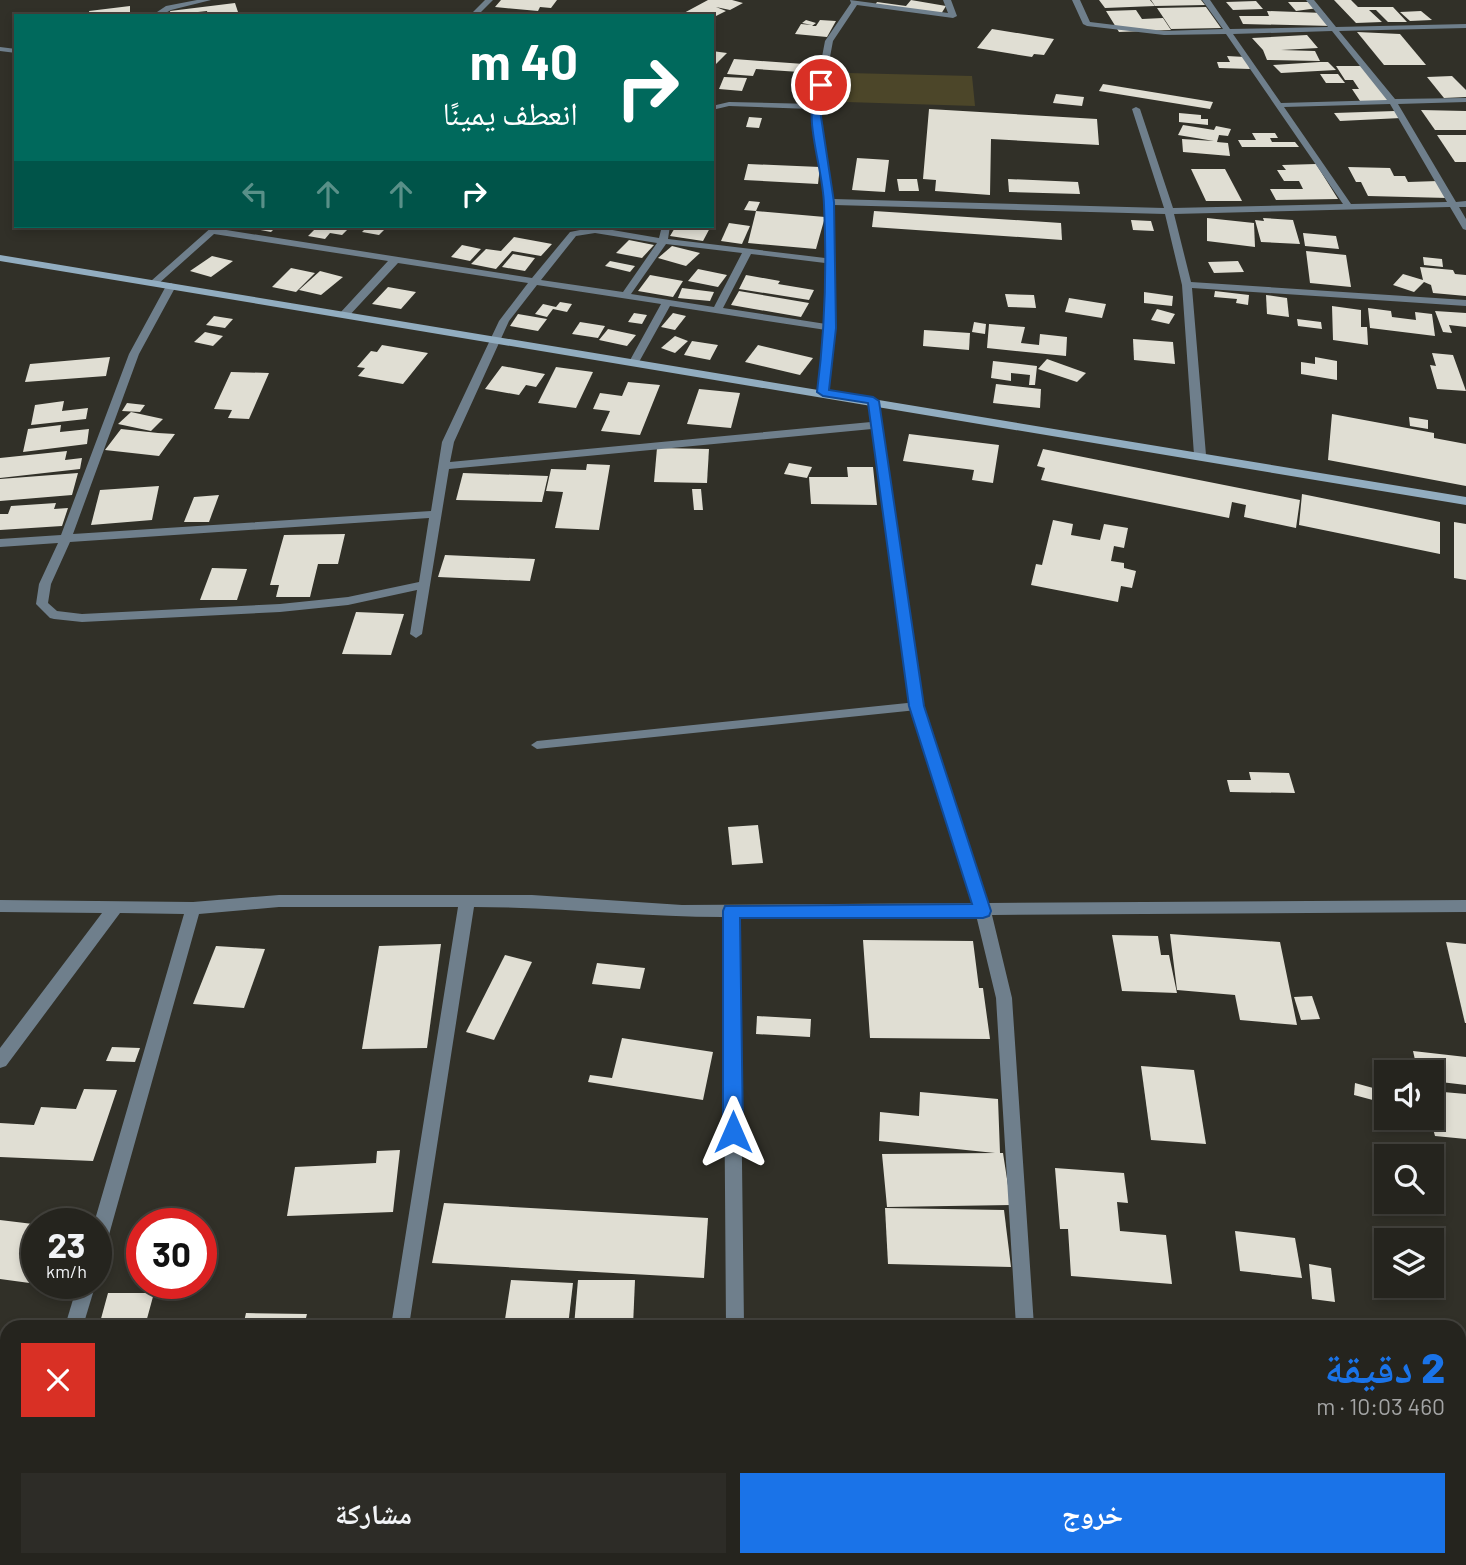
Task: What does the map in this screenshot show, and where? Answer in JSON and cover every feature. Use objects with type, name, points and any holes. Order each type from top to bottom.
[{"type":"street","points":[[158,14],[169,8],[207,0]]},
{"type":"street","points":[[474,14],[489,0]]},
{"type":"street","points":[[823,392],[831,328],[829,202],[816,107],[829,41],[855,1],[953,16],[947,0]]},
{"type":"street","points":[[1076,0],[1087,24],[1164,33],[1466,26]]},
{"type":"street","points":[[1206,0],[1349,206]]},
{"type":"street","points":[[1310,0],[1393,102],[1466,228]]},
{"type":"street","points":[[1279,105],[1466,100]]},
{"type":"street","points":[[714,108],[729,104],[816,107]]},
{"type":"street","points":[[1136,109],[1169,211],[1187,285],[1200,455]]},
{"type":"street","points":[[829,202],[1169,211],[1466,204]]},
{"type":"street","points":[[154,283],[215,228],[395,260],[831,328]]},
{"type":"street","points":[[625,296],[663,241],[666,228]]},
{"type":"street","points":[[416,634],[448,442],[504,321],[573,234],[596,230],[663,241],[830,261]]},
{"type":"street","points":[[717,311],[748,251]]},
{"type":"street","points":[[0,258],[823,392],[1466,501]]},
{"type":"street","points":[[344,315],[395,260]]},
{"type":"street","points":[[1187,285],[1466,303]]},
{"type":"street","points":[[171,286],[134,354],[46,584],[42,604],[54,615],[82,618],[280,608],[348,601],[423,585]]},
{"type":"street","points":[[634,362],[667,303]]},
{"type":"street","points":[[873,401],[916,706],[983,911],[1004,998],[1025,1320]]},
{"type":"street","points":[[443,466],[877,425]]},
{"type":"street","points":[[0,543],[435,514]]},
{"type":"street","points":[[0,906],[193,908],[279,901],[531,901],[682,911],[983,911],[1466,906]]},
{"type":"street","points":[[401,1320],[467,901]]},
{"type":"street","points":[[0,1061],[115,908]]},
{"type":"street","points":[[108,1208],[193,908]]},
{"type":"street","points":[[731,911],[735,1320]]},
{"type":"street","points":[[76,1320],[82,1299]]},
{"type":"lane","points":[[537,745],[916,706]]},
{"type":"shaded area","points":[[847,73],[972,76],[975,106],[846,102]]},
{"type":"building","points":[[501,0],[557,0],[551,8],[540,7],[538,11],[495,7]]},
{"type":"building","points":[[708,0],[743,3],[730,10],[716,7],[726,11],[714,17],[714,14],[682,14]]},
{"type":"building","points":[[911,0],[946,6],[941,14],[875,5],[877,2],[906,6]]},
{"type":"building","points":[[1099,0],[1150,0],[1155,6],[1105,8]]},
{"type":"building","points":[[1151,0],[1201,0],[1205,5],[1155,6]]},
{"type":"building","points":[[1334,0],[1351,0],[1358,7],[1393,7],[1407,22],[1388,22],[1376,10],[1369,10],[1382,22],[1356,23]]},
{"type":"building","points":[[1256,1],[1263,9],[1233,10],[1226,2]]},
{"type":"building","points":[[1288,2],[1313,2],[1318,8],[1296,11]]},
{"type":"building","points":[[235,3],[239,14],[208,14],[207,11],[171,14],[170,11]]},
{"type":"building","points":[[130,6],[130,12],[90,14],[89,11]]},
{"type":"building","points":[[1206,7],[1221,28],[1171,29],[1157,8]]},
{"type":"building","points":[[1136,10],[1142,19],[1163,18],[1171,30],[1119,32],[1106,11]]},
{"type":"building","points":[[1267,11],[1324,13],[1332,26],[1243,24],[1239,16],[1269,16]]},
{"type":"building","points":[[1421,11],[1432,20],[1410,21],[1400,12]]},
{"type":"building","points":[[806,20],[816,23],[812,26],[816,26],[820,20],[836,21],[827,37],[795,34],[801,24],[812,25],[802,23]]},
{"type":"building","points":[[992,29],[1054,39],[1044,55],[1034,54],[1032,57],[977,48]]},
{"type":"building","points":[[1357,32],[1400,34],[1426,65],[1384,65]]},
{"type":"building","points":[[1307,35],[1318,48],[1281,50],[1315,51],[1320,61],[1267,60],[1263,50],[1252,38]]},
{"type":"building","points":[[714,51],[727,53],[714,66]]},
{"type":"building","points":[[1227,56],[1245,57],[1250,69],[1219,68],[1217,62],[1230,62]]},
{"type":"building","points":[[734,59],[818,65],[815,73],[756,69],[753,76],[727,74]]},
{"type":"building","points":[[1328,62],[1336,70],[1281,73],[1273,65]]},
{"type":"building","points":[[1336,66],[1366,66],[1391,101],[1360,101],[1352,89],[1359,89],[1353,80],[1345,80]]},
{"type":"building","points":[[1320,74],[1338,74],[1345,83],[1326,83]]},
{"type":"building","points":[[1452,76],[1466,90],[1466,97],[1444,98],[1427,77]]},
{"type":"building","points":[[724,77],[747,78],[742,91],[719,89]]},
{"type":"building","points":[[1103,84],[1213,102],[1210,109],[1099,91]]},
{"type":"building","points":[[1056,94],[1084,97],[1082,106],[1053,103]]},
{"type":"building","points":[[929,109],[1097,119],[1099,145],[991,139],[990,195],[935,191],[936,180],[923,179]]},
{"type":"building","points":[[1421,110],[1466,111],[1466,130],[1435,130]]},
{"type":"building","points":[[1395,111],[1401,118],[1340,121],[1334,113]]},
{"type":"building","points":[[1179,113],[1201,115],[1201,119],[1208,119],[1208,125],[1179,122]]},
{"type":"building","points":[[749,117],[762,118],[759,128],[746,127]]},
{"type":"building","points":[[1183,125],[1214,130],[1216,126],[1231,129],[1228,136],[1219,135],[1217,142],[1228,143],[1230,156],[1183,152],[1182,139],[1214,141],[1178,135]]},
{"type":"building","points":[[1252,133],[1275,133],[1278,138],[1270,138],[1272,142],[1295,142],[1299,147],[1242,147],[1238,140],[1256,140]]},
{"type":"building","points":[[1437,135],[1466,135],[1466,162],[1455,162]]},
{"type":"building","points":[[857,158],[889,160],[885,192],[852,190]]},
{"type":"building","points":[[748,164],[820,167],[818,184],[744,180]]},
{"type":"building","points":[[1316,164],[1338,199],[1276,200],[1270,189],[1303,189],[1299,181],[1284,181],[1277,170],[1286,170],[1282,165]]},
{"type":"building","points":[[1348,167],[1390,168],[1394,176],[1405,176],[1408,182],[1438,181],[1448,198],[1368,196],[1361,182],[1356,182]]},
{"type":"building","points":[[1191,169],[1225,169],[1242,201],[1206,201]]},
{"type":"building","points":[[897,179],[917,179],[919,191],[899,191]]},
{"type":"building","points":[[1008,179],[1078,182],[1080,194],[1009,192]]},
{"type":"building","points":[[749,201],[760,202],[756,211],[744,210]]},
{"type":"building","points":[[756,211],[825,217],[816,249],[748,243]]},
{"type":"building","points":[[874,211],[1061,223],[1062,240],[872,227]]},
{"type":"building","points":[[1207,218],[1254,223],[1255,247],[1207,241]]},
{"type":"building","points":[[1263,218],[1293,220],[1300,244],[1261,242],[1255,220],[1264,221]]},
{"type":"building","points":[[1131,220],[1151,221],[1154,231],[1133,230]]},
{"type":"building","points":[[729,223],[750,226],[742,244],[721,241]]},
{"type":"building","points":[[250,228],[275,228],[271,232]]},
{"type":"building","points":[[316,228],[349,228],[342,235],[330,233],[325,239],[308,236]]},
{"type":"building","points":[[366,228],[386,228],[379,235],[362,232]]},
{"type":"building","points":[[675,228],[710,228],[703,241],[670,236]]},
{"type":"building","points":[[1303,233],[1336,236],[1339,249],[1305,246]]},
{"type":"building","points":[[514,237],[552,244],[541,256],[512,251],[496,269],[471,264],[486,249],[501,251]]},
{"type":"building","points":[[629,240],[654,245],[642,258],[616,253]]},
{"type":"building","points":[[462,245],[481,249],[470,261],[451,257]]},
{"type":"building","points":[[672,246],[700,253],[686,266],[658,258]]},
{"type":"building","points":[[1306,251],[1346,255],[1351,287],[1310,283]]},
{"type":"building","points":[[513,254],[535,258],[525,271],[502,267]]},
{"type":"building","points":[[212,256],[233,261],[211,277],[190,271]]},
{"type":"building","points":[[1423,257],[1442,259],[1443,267],[1424,265]]},
{"type":"building","points":[[610,261],[635,266],[630,272],[605,266]]},
{"type":"building","points":[[1238,261],[1244,272],[1214,273],[1208,262]]},
{"type":"building","points":[[1420,267],[1453,270],[1455,274],[1466,275],[1466,296],[1433,293],[1431,285],[1424,282],[1414,292],[1393,285],[1403,274],[1423,280]]},
{"type":"building","points":[[291,268],[315,273],[296,292],[272,287]]},
{"type":"building","points":[[698,269],[727,275],[718,287],[688,281]]},
{"type":"building","points":[[320,271],[343,277],[321,295],[299,290]]},
{"type":"building","points":[[650,275],[683,281],[673,297],[638,291]]},
{"type":"building","points":[[746,275],[814,290],[809,300],[739,289]]},
{"type":"building","points":[[388,287],[416,292],[401,309],[372,304]]},
{"type":"building","points":[[682,288],[714,292],[710,301],[678,298]]},
{"type":"building","points":[[739,291],[809,303],[801,317],[731,305]]},
{"type":"building","points":[[1215,291],[1249,295],[1248,305],[1236,303],[1237,299],[1214,297]]},
{"type":"building","points":[[1144,292],[1173,296],[1172,306],[1144,303]]},
{"type":"building","points":[[1005,294],[1034,295],[1036,308],[1008,307]]},
{"type":"building","points":[[1266,295],[1287,298],[1289,317],[1267,314]]},
{"type":"building","points":[[1069,298],[1106,304],[1102,318],[1065,312]]},
{"type":"building","points":[[560,302],[572,304],[567,312],[553,309],[547,317],[535,314],[543,304],[556,307]]},
{"type":"building","points":[[1332,306],[1361,310],[1361,327],[1367,327],[1368,345],[1333,340]]},
{"type":"building","points":[[1368,308],[1391,311],[1392,317],[1416,320],[1415,312],[1432,314],[1435,336],[1370,328]]},
{"type":"building","points":[[1157,309],[1175,314],[1169,324],[1151,320]]},
{"type":"building","points":[[1435,311],[1466,313],[1466,327],[1449,325],[1452,333],[1443,332]]},
{"type":"building","points":[[634,313],[647,315],[642,324],[628,322]]},
{"type":"building","points":[[673,313],[686,316],[675,330],[661,327]]},
{"type":"building","points":[[518,314],[547,319],[538,331],[510,326]]},
{"type":"building","points":[[214,316],[233,319],[225,328],[206,325]]},
{"type":"building","points":[[1297,319],[1321,322],[1322,329],[1298,326]]},
{"type":"building","points":[[580,322],[605,326],[598,338],[572,334]]},
{"type":"building","points":[[974,322],[986,324],[985,334],[972,332]]},
{"type":"building","points":[[989,324],[1025,327],[1021,343],[1039,345],[1040,334],[1067,337],[1066,356],[987,348]]},
{"type":"building","points":[[608,329],[636,335],[627,346],[599,340]]},
{"type":"building","points":[[924,330],[970,333],[969,350],[923,346]]},
{"type":"building","points":[[205,332],[223,336],[213,346],[194,342]]},
{"type":"building","points":[[675,336],[688,341],[675,353],[661,348]]},
{"type":"building","points":[[1133,339],[1173,342],[1175,364],[1134,360]]},
{"type":"building","points":[[692,341],[718,345],[710,360],[684,355]]},
{"type":"building","points":[[382,345],[428,353],[403,384],[358,376],[365,368],[357,367],[371,351],[377,352]]},
{"type":"building","points":[[758,345],[813,358],[800,375],[745,362]]},
{"type":"building","points":[[1432,353],[1453,355],[1466,391],[1437,389],[1430,365],[1436,366]]},
{"type":"building","points":[[110,357],[106,376],[25,382],[30,364]]},
{"type":"building","points":[[1315,357],[1337,361],[1337,380],[1301,374],[1301,362],[1315,364]]},
{"type":"building","points":[[1047,359],[1086,373],[1077,382],[1038,369]]},
{"type":"building","points":[[993,361],[1037,366],[1035,385],[1029,385],[1030,375],[1011,373],[1011,381],[991,378]]},
{"type":"building","points":[[502,366],[545,374],[536,387],[526,385],[519,395],[485,389]]},
{"type":"building","points":[[556,367],[593,372],[576,408],[538,403]]},
{"type":"building","points":[[231,372],[269,373],[249,419],[228,418],[232,410],[214,409]]},
{"type":"building","points":[[628,382],[660,385],[640,435],[601,431],[610,411],[593,409],[600,393],[622,396]]},
{"type":"building","points":[[996,384],[1041,389],[1040,408],[993,403]]},
{"type":"building","points":[[699,389],[740,393],[731,428],[687,424]]},
{"type":"building","points":[[64,401],[62,411],[88,408],[86,419],[31,425],[35,405]]},
{"type":"building","points":[[127,403],[145,405],[140,412],[122,411]]},
{"type":"building","points":[[131,412],[163,419],[151,431],[118,424]]},
{"type":"building","points":[[1332,414],[1434,433],[1434,438],[1466,444],[1466,486],[1328,460]]},
{"type":"building","points":[[1409,417],[1428,420],[1428,429],[1410,426]]},
{"type":"building","points":[[61,425],[60,432],[89,429],[87,444],[23,452],[28,429]]},
{"type":"building","points":[[121,429],[175,434],[159,456],[105,450]]},
{"type":"building","points":[[909,434],[999,445],[993,483],[972,480],[974,470],[903,461]]},
{"type":"building","points":[[657,448],[709,449],[707,483],[654,482]]},
{"type":"building","points":[[1043,449],[1300,500],[1296,528],[1244,517],[1246,505],[1232,502],[1229,518],[1041,480],[1045,468],[1037,466]]},
{"type":"building","points":[[67,451],[65,460],[82,458],[80,469],[0,478],[0,458]]},
{"type":"building","points":[[789,463],[812,467],[807,478],[784,474]]},
{"type":"building","points":[[587,464],[610,465],[599,530],[555,528],[563,492],[546,491],[551,469],[586,470]]},
{"type":"building","points":[[847,467],[873,467],[877,505],[811,504],[809,477],[848,477]]},
{"type":"building","points":[[78,473],[72,495],[0,501],[0,479]]},
{"type":"building","points":[[463,473],[548,476],[542,502],[456,500]]},
{"type":"building","points":[[159,486],[152,520],[91,525],[100,490]]},
{"type":"building","points":[[692,489],[701,489],[703,510],[694,510]]},
{"type":"building","points":[[1302,494],[1440,522],[1440,554],[1299,525]]},
{"type":"building","points":[[219,495],[209,522],[184,522],[194,497]]},
{"type":"building","points":[[56,503],[54,509],[68,508],[62,526],[0,530],[0,514],[8,514],[11,506]]},
{"type":"building","points":[[1053,520],[1073,524],[1071,535],[1100,540],[1104,524],[1128,528],[1124,548],[1114,546],[1111,561],[1124,563],[1124,568],[1136,571],[1132,588],[1121,586],[1118,602],[1031,585],[1036,564],[1042,565]]},
{"type":"building","points":[[1454,522],[1466,524],[1466,580],[1454,578]]},
{"type":"building","points":[[345,534],[338,564],[318,564],[310,597],[276,597],[279,585],[270,585],[284,535]]},
{"type":"building","points":[[445,555],[535,559],[530,581],[438,577]]},
{"type":"building","points":[[212,568],[247,569],[237,600],[200,600]]},
{"type":"building","points":[[356,612],[404,614],[391,655],[342,654]]},
{"type":"building","points":[[1249,772],[1289,773],[1295,793],[1230,792],[1227,780],[1251,780]]},
{"type":"building","points":[[758,825],[763,863],[732,865],[728,827]]},
{"type":"building","points":[[1170,934],[1280,942],[1297,1025],[1240,1020],[1235,995],[1177,990]]},
{"type":"building","points":[[1112,935],[1158,936],[1161,955],[1169,955],[1177,993],[1122,991]]},
{"type":"building","points":[[863,940],[973,941],[979,988],[983,988],[990,1039],[870,1038]]},
{"type":"building","points":[[1446,942],[1466,944],[1466,1023],[1465,1023]]},
{"type":"building","points":[[441,944],[427,1048],[362,1049],[379,946]]},
{"type":"building","points":[[216,946],[265,949],[244,1008],[193,1004]]},
{"type":"building","points":[[505,955],[532,962],[494,1040],[466,1032]]},
{"type":"building","points":[[597,963],[645,968],[640,989],[592,984]]},
{"type":"building","points":[[1312,996],[1320,1019],[1301,1020],[1294,997]]},
{"type":"building","points":[[757,1016],[811,1019],[810,1037],[756,1034]]},
{"type":"building","points":[[622,1038],[713,1052],[703,1100],[588,1082],[590,1075],[612,1078]]},
{"type":"building","points":[[112,1047],[140,1048],[135,1062],[106,1061]]},
{"type":"building","points":[[1413,1051],[1466,1057],[1466,1085],[1444,1082],[1444,1060],[1415,1060]]},
{"type":"building","points":[[1141,1066],[1194,1070],[1206,1144],[1151,1140]]},
{"type":"building","points":[[1355,1083],[1374,1088],[1374,1100],[1354,1095]]},
{"type":"building","points":[[84,1089],[117,1090],[93,1161],[0,1157],[0,1123],[34,1125],[41,1107],[76,1109]]},
{"type":"building","points":[[920,1092],[998,1099],[1000,1153],[1003,1153],[1011,1205],[887,1207],[882,1154],[995,1153],[879,1141],[880,1112],[919,1116]]},
{"type":"building","points":[[1444,1092],[1466,1094],[1466,1139],[1435,1136],[1433,1130],[1444,1130]]},
{"type":"building","points":[[400,1150],[393,1212],[287,1216],[295,1167],[376,1163],[377,1151]]},
{"type":"building","points":[[1055,1168],[1124,1173],[1128,1203],[1117,1202],[1120,1231],[1166,1235],[1172,1284],[1071,1276],[1068,1229],[1060,1229]]},
{"type":"building","points":[[444,1203],[708,1218],[704,1278],[432,1263]]},
{"type":"building","points":[[885,1208],[1004,1210],[1011,1267],[888,1264]]},
{"type":"building","points":[[0,1220],[21,1223],[21,1282],[0,1279]]},
{"type":"building","points":[[1235,1231],[1295,1238],[1302,1278],[1240,1271]]},
{"type":"building","points":[[1309,1264],[1331,1268],[1335,1302],[1312,1299]]},
{"type":"building","points":[[511,1280],[573,1283],[569,1320],[505,1320]]},
{"type":"building","points":[[578,1280],[635,1280],[633,1320],[575,1320]]},
{"type":"building","points":[[112,1293],[126,1293],[126,1299],[152,1299],[147,1320],[101,1320],[106,1299],[112,1299]]},
{"type":"building","points":[[246,1313],[307,1314],[306,1320],[244,1320]]},
{"type":"route","points":[[733,1132],[731,911],[983,911],[916,706],[873,401],[823,392],[831,328],[829,202],[816,110],[821,85]]}]
